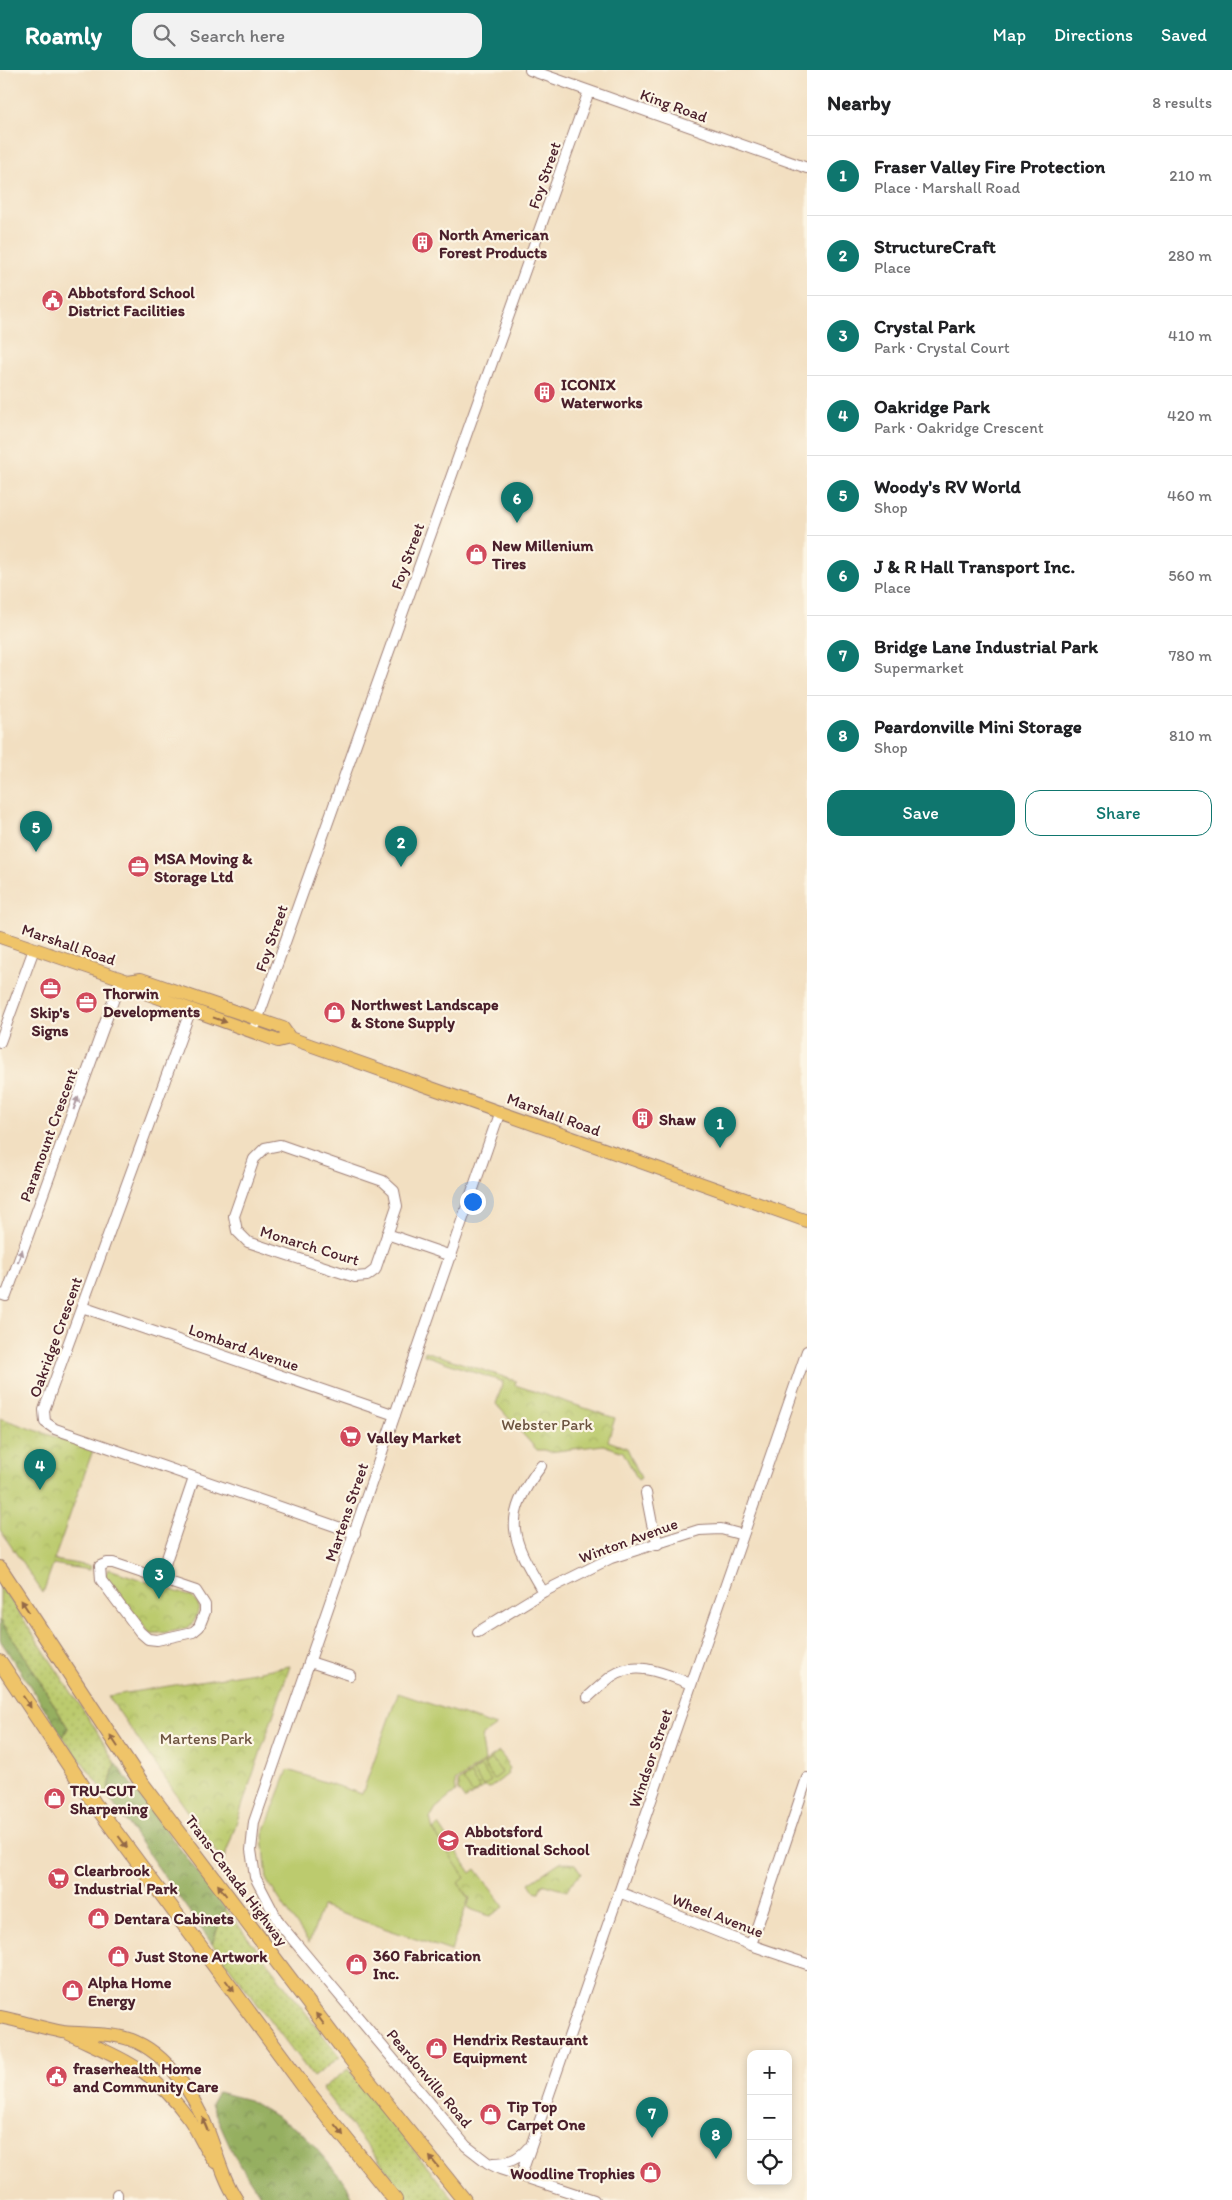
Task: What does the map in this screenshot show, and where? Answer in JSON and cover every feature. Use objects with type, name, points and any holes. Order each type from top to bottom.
[{"type":"highway","name":"Trans-Canada Highway","points":[[0,1568],[141,1782],[350,2058],[464,2200]]},
{"type":"highway","points":[[0,1662],[94,1803],[302,2084],[395,2200]]},
{"type":"main road","name":"Marshall Road","points":[[0,936],[124,980],[138,990],[191,1010],[255,1026]]},
{"type":"main road","name":"Marshall Road","points":[[124,980],[141,979],[255,1026],[278,1040],[290,1038],[807,1221]]},
{"type":"main road","points":[[0,2017],[64,2032],[118,2036],[149,2049],[168,2065],[185,2084],[202,2116],[221,2170],[236,2200]]},
{"type":"main road","points":[[64,2032],[110,2052],[138,2067],[157,2081],[191,2122],[208,2154],[221,2170]]},
{"type":"street","name":"King Road","points":[[530,70],[807,168]]},
{"type":"street","name":"Foy Street","points":[[255,1026],[589,91]]},
{"type":"street","points":[[0,1042],[34,949]]},
{"type":"street","name":"Paramount Crescent","points":[[0,1294],[6,1296],[124,980]]},
{"type":"street","name":"Oakridge Crescent","points":[[191,1010],[44,1410],[45,1422],[54,1430],[355,1533]]},
{"type":"street","name":"Martens Street","points":[[279,1922],[255,1877],[251,1850],[254,1822],[500,1111]]},
{"type":"street","name":"Monarch Court","points":[[280,1145],[383,1181],[394,1191],[397,1206],[387,1234],[375,1270],[366,1276],[355,1277],[248,1242],[236,1231],[234,1216],[254,1159],[265,1148],[280,1145]]},
{"type":"street","points":[[387,1234],[451,1256]]},
{"type":"street","name":"Lombard Avenue","points":[[82,1308],[395,1415]]},
{"type":"street","name":"Windsor Street","points":[[521,2175],[807,1351]]},
{"type":"street","points":[[541,1466],[525,1488],[514,1517],[515,1537],[521,1554],[543,1592]]},
{"type":"street","points":[[160,1579],[194,1478]]},
{"type":"street","points":[[646,1493],[658,1544]]},
{"type":"street","name":"Winton Avenue","points":[[478,1632],[543,1592],[596,1564],[699,1530],[721,1529],[743,1535]]},
{"type":"street","points":[[106,1563],[113,1563],[160,1579],[196,1592],[202,1598],[205,1612],[199,1627],[193,1632],[157,1640],[148,1639],[140,1632],[101,1580],[100,1566],[106,1563]]},
{"type":"street","points":[[310,1662],[350,1675]]},
{"type":"street","points":[[588,1697],[612,1676],[634,1668],[644,1668],[691,1684]]},
{"type":"street","points":[[751,1945],[807,1778]]},
{"type":"street","name":"Wheel Avenue","points":[[620,1892],[751,1945],[807,1964]]},
{"type":"street","name":"Peardonville Road","points":[[279,1922],[466,2146],[488,2163],[594,2200]]},
{"type":"street","points":[[488,2163],[505,2163],[514,2160],[521,2156],[532,2143]]},
{"type":"green space","name":"Webster Park","points":[[425,1351],[516,1381],[515,1385],[615,1418],[608,1441],[627,1448],[641,1478],[638,1480],[623,1452],[603,1445],[549,1452],[537,1450],[496,1404],[503,1382],[424,1355]]},
{"type":"green space","points":[[0,1418],[93,1450],[54,1560],[90,1566],[89,1570],[53,1564],[43,1593],[0,1530]]},
{"type":"green space","points":[[109,1569],[192,1597],[199,1606],[195,1620],[189,1626],[178,1630],[150,1633],[106,1577],[105,1574]]},
{"type":"green space","points":[[0,1584],[95,1728],[115,1763],[107,1795],[63,1737],[68,1728],[0,1620]]},
{"type":"green space","points":[[0,1620],[68,1728],[63,1737],[0,1640]]},
{"type":"green space","name":"Martens Park","points":[[290,1666],[223,1862],[108,1696]]},
{"type":"green space","points":[[398,1693],[496,1726],[483,1735],[485,1761],[455,1782],[456,1792],[436,1808],[430,1818],[433,1830],[465,1878],[458,1883],[469,1898],[451,1951],[322,1907],[309,1943],[267,1881],[263,1835],[288,1770],[362,1794]]},
{"type":"green space","points":[[499,1752],[508,1763],[506,1764],[509,1770],[508,1774],[490,1788],[484,1787],[465,1800],[458,1790],[458,1782]]},
{"type":"green space","points":[[492,1759],[502,1773],[494,1779],[484,1765]]},
{"type":"green space","points":[[115,1763],[225,1908],[212,1944],[107,1795]]},
{"type":"green space","points":[[481,1767],[491,1781],[483,1786],[473,1772]]},
{"type":"green space","points":[[470,1775],[480,1789],[473,1794],[463,1780]]},
{"type":"green space","points":[[439,1825],[471,1873],[476,1869],[504,1907],[490,1916],[467,1908],[470,1898],[458,1883],[464,1878],[433,1830]]},
{"type":"green space","points":[[560,1862],[575,1864],[582,1874],[570,1884],[567,1891],[542,1884],[539,1892],[534,1891],[529,1883]]},
{"type":"green space","points":[[225,1908],[340,2057],[313,2077],[212,1944]]},
{"type":"green space","points":[[348,2069],[454,2200],[410,2200],[322,2089]]},
{"type":"green space","points":[[218,2092],[249,2100],[303,2133],[347,2185],[353,2200],[263,2200],[235,2157],[211,2104]]},
{"type":"place","name":"North American Forest Products","points":[[423,243]]},
{"type":"place","name":"Abbotsford School District Facilities","points":[[52,301]]},
{"type":"place","name":"ICONIX Waterworks","points":[[545,393]]},
{"type":"place","name":"J & R Hall Transport Inc.","points":[[517,523]]},
{"type":"place","name":"New Millenium Tires","points":[[476,554]]},
{"type":"place","name":"Woody's RV World","points":[[36,852]]},
{"type":"place","name":"MSA Moving & Storage Ltd","points":[[138,867]]},
{"type":"place","name":"StructureCraft","points":[[401,867]]},
{"type":"place","name":"Skip's Signs","points":[[50,988]]},
{"type":"place","name":"Thorwin Developments","points":[[87,1002]]},
{"type":"place","name":"Northwest Landscape & Stone Supply","points":[[335,1013]]},
{"type":"place","name":"Shaw","points":[[643,1119]]},
{"type":"place","name":"Fraser Valley Fire Protection","points":[[720,1148]]},
{"type":"place","name":"Valley Market","points":[[351,1437]]},
{"type":"place","name":"Oakridge Park","points":[[40,1490]]},
{"type":"place","name":"Crystal Park","points":[[159,1599]]},
{"type":"place","name":"TRU-CUT Sharpening","points":[[54,1799]]},
{"type":"place","name":"Abbotsford Traditional School","points":[[449,1840]]},
{"type":"place","name":"Clearbrook Industrial Park","points":[[58,1879]]},
{"type":"place","name":"Dentara Cabinets","points":[[98,1918]]},
{"type":"place","name":"Just Stone Artwork","points":[[119,1956]]},
{"type":"place","name":"360 Fabrication Inc.","points":[[357,1964]]},
{"type":"place","name":"Alpha Home Energy","points":[[72,1991]]},
{"type":"place","name":"Hendrix Restaurant Equipment","points":[[437,2048]]},
{"type":"place","name":"fraserhealth Home and Community Care","points":[[57,2077]]},
{"type":"place","name":"Tip Top Carpet One","points":[[491,2115]]},
{"type":"place","name":"Bridge Lane Industrial Park","points":[[652,2138]]},
{"type":"place","name":"Peardonville Mini Storage","points":[[716,2159]]},
{"type":"place","name":"Woodline Trophies","points":[[651,2173]]}]
